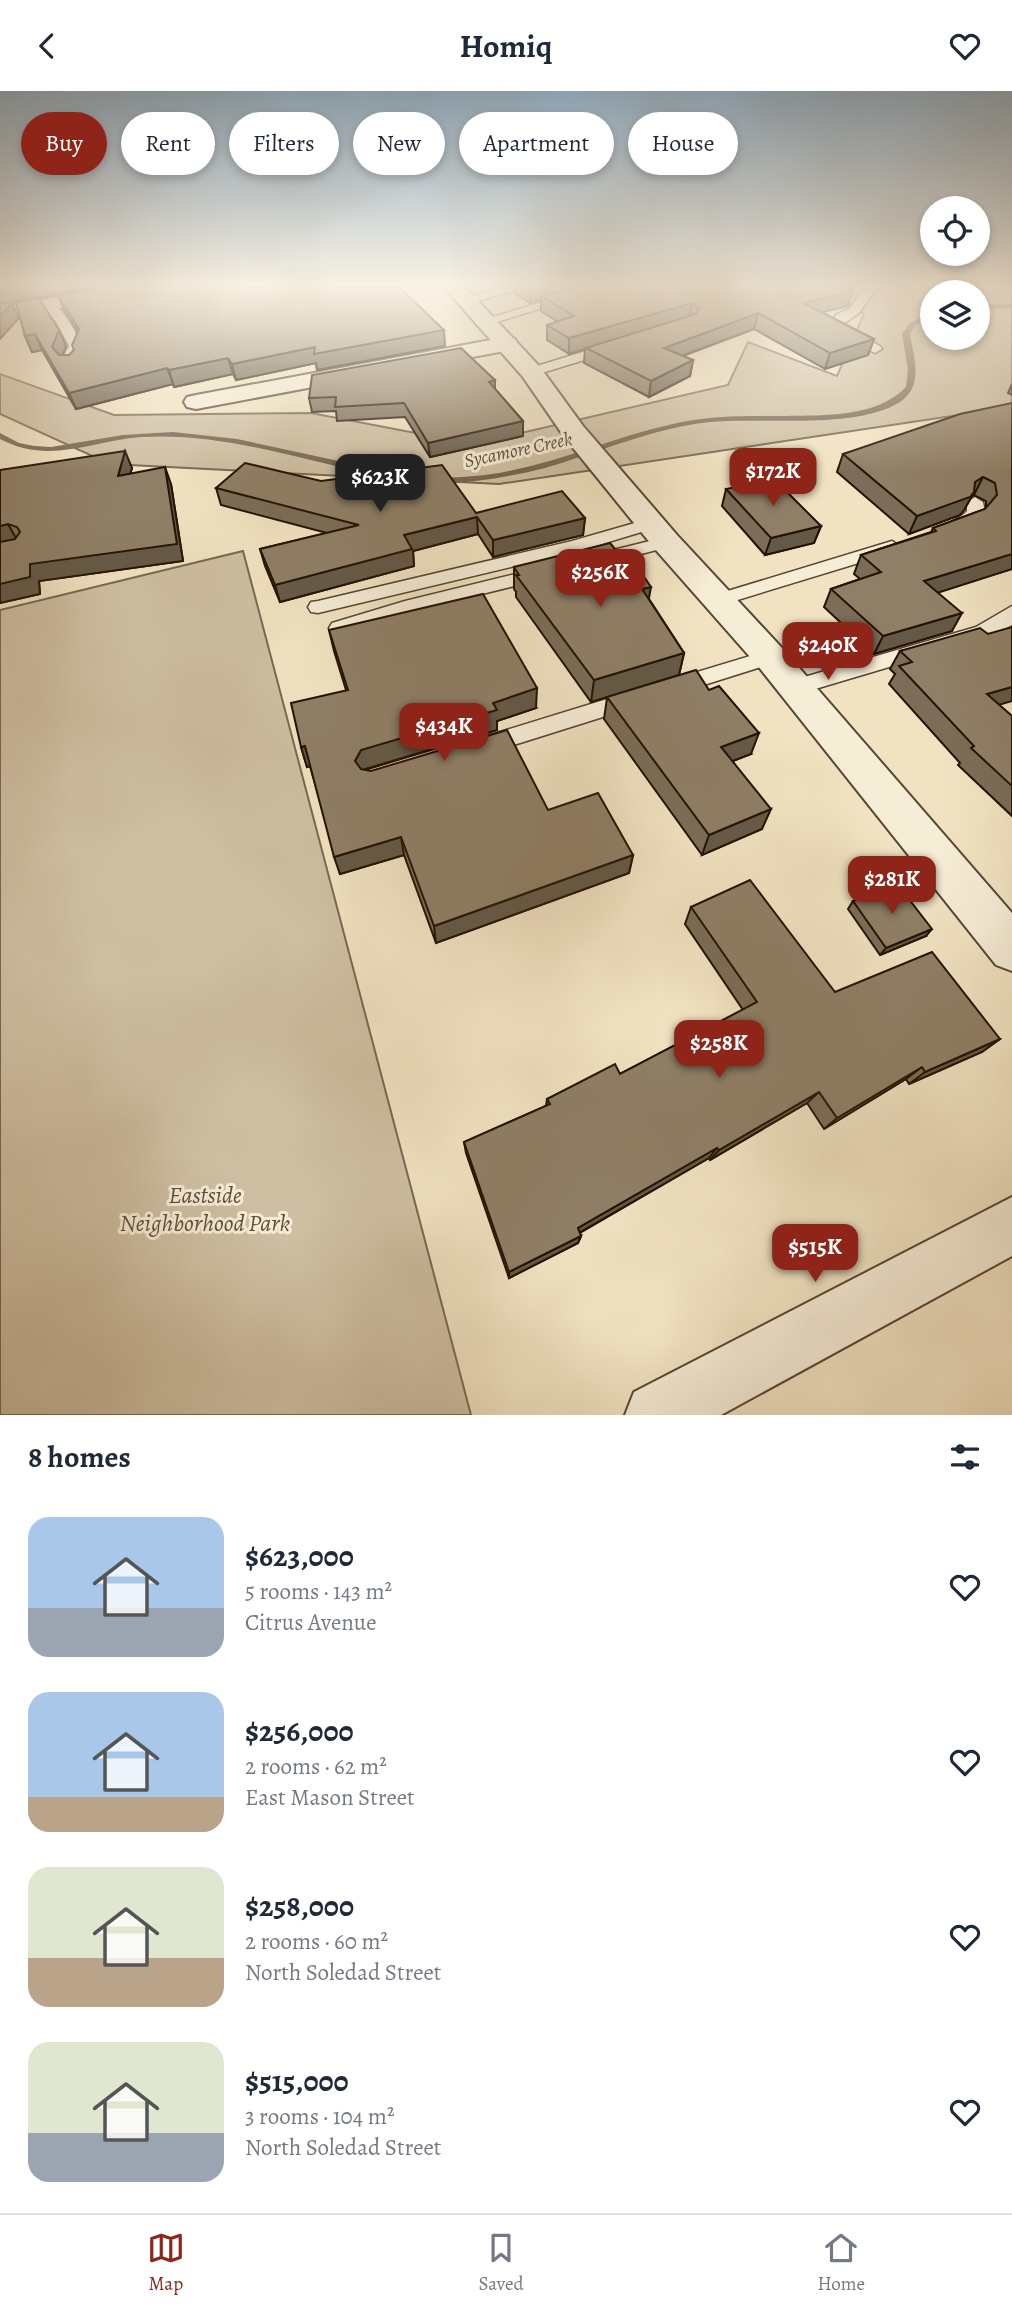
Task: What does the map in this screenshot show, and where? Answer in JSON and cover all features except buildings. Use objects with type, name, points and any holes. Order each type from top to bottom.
[{"type":"street","points":[[196,402],[481,349]]},
{"type":"street","points":[[511,349],[532,372],[574,432],[770,657],[1011,945]]},
{"type":"street","points":[[657,1415],[1012,1226]]},
{"type":"lane","points":[[71,365],[68,361],[75,349]]},
{"type":"lane","points":[[532,372],[607,349]]},
{"type":"lane","points":[[932,536],[968,521],[976,512],[975,502]]},
{"type":"lane","points":[[318,607],[576,546],[659,532]]},
{"type":"lane","points":[[339,628],[659,532]]},
{"type":"lane","points":[[718,600],[906,543]]},
{"type":"lane","points":[[794,687],[983,632],[1003,622],[1012,613]]},
{"type":"lane","points":[[467,750],[770,657]]},
{"type":"green space","points":[[745,349],[766,349],[837,376],[849,349],[1012,349],[1012,407],[499,484],[110,464],[0,414],[0,374],[114,415],[311,413],[473,444],[728,385]]},
{"type":"green space","name":"Eastside Neighborhood Park","points":[[243,551],[471,1415],[0,1415],[0,610]]},
{"type":"waterway","name":"Sycamore Creek","points":[[440,481],[475,480],[509,474],[641,434],[709,420],[804,418],[854,414],[876,409],[896,401],[910,388],[912,370],[908,349]]},
{"type":"waterway","name":"Sycamore Creek","points":[[0,436],[34,449],[69,447],[141,435],[205,437],[394,476]]}]
